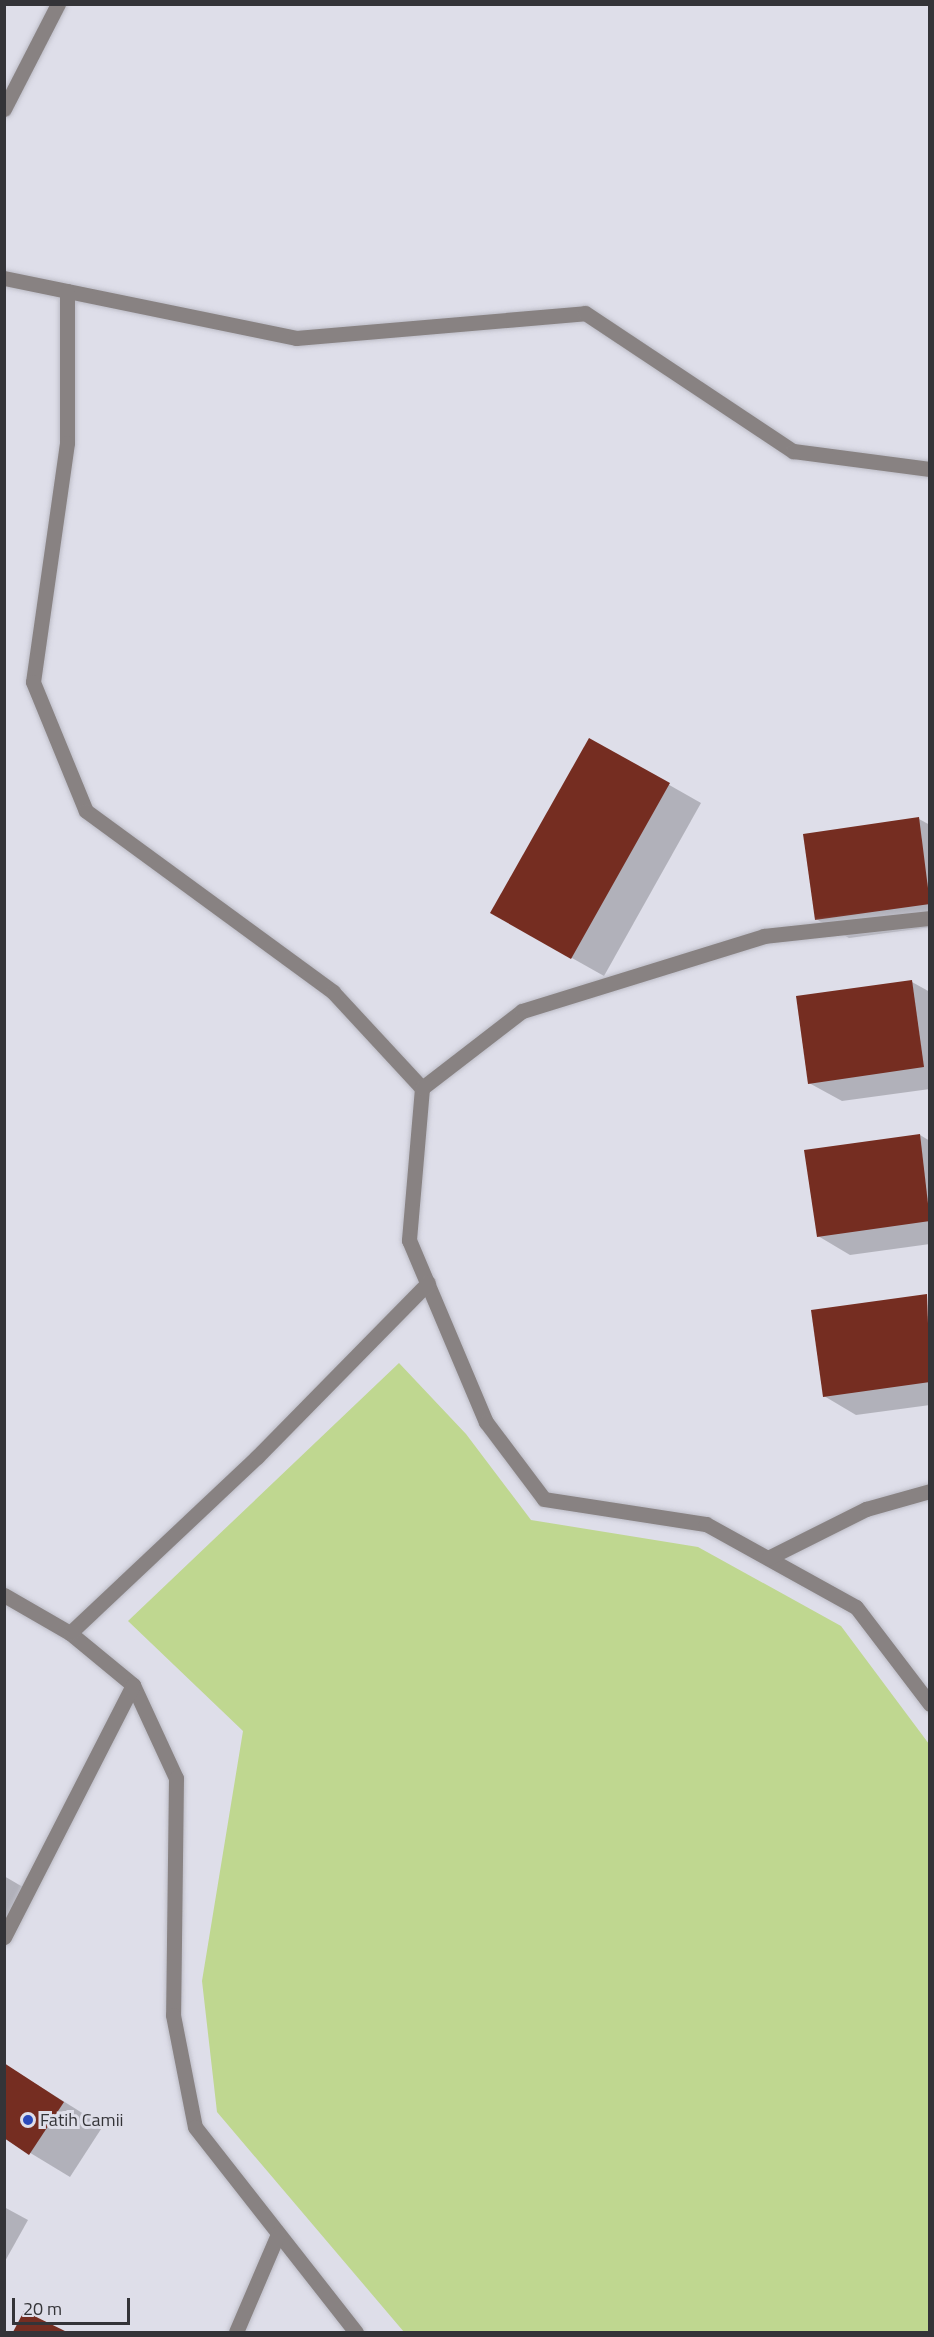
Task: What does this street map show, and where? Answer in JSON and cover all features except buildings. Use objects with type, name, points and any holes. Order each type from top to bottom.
[{"type":"street","points":[[4,109],[58,4]]},
{"type":"street","points":[[4,278],[296,338],[585,313],[793,451],[930,470]]},
{"type":"street","points":[[67,291],[67,443],[33,682],[86,811],[333,992],[422,1088],[410,1240],[486,1422],[544,1499],[706,1524],[856,1607],[930,1704]]},
{"type":"street","points":[[422,1088],[522,1011],[765,936],[930,918]]},
{"type":"street","points":[[70,1633],[257,1457],[428,1283]]},
{"type":"street","points":[[768,1558],[866,1509],[930,1491]]},
{"type":"street","points":[[4,1595],[70,1633],[133,1685],[176,1778],[173,2015],[195,2127],[356,2332]]},
{"type":"street","points":[[4,1937],[133,1685]]},
{"type":"street","points":[[236,2332],[278,2234]]},
{"type":"green space","points":[[399,1363],[466,1434],[531,1520],[698,1547],[841,1626],[929,1744],[929,2332],[404,2332],[217,2112],[202,1981],[243,1731],[128,1621]]},
{"type":"place","name":"Fatih Camii","points":[[28,2120]]}]
